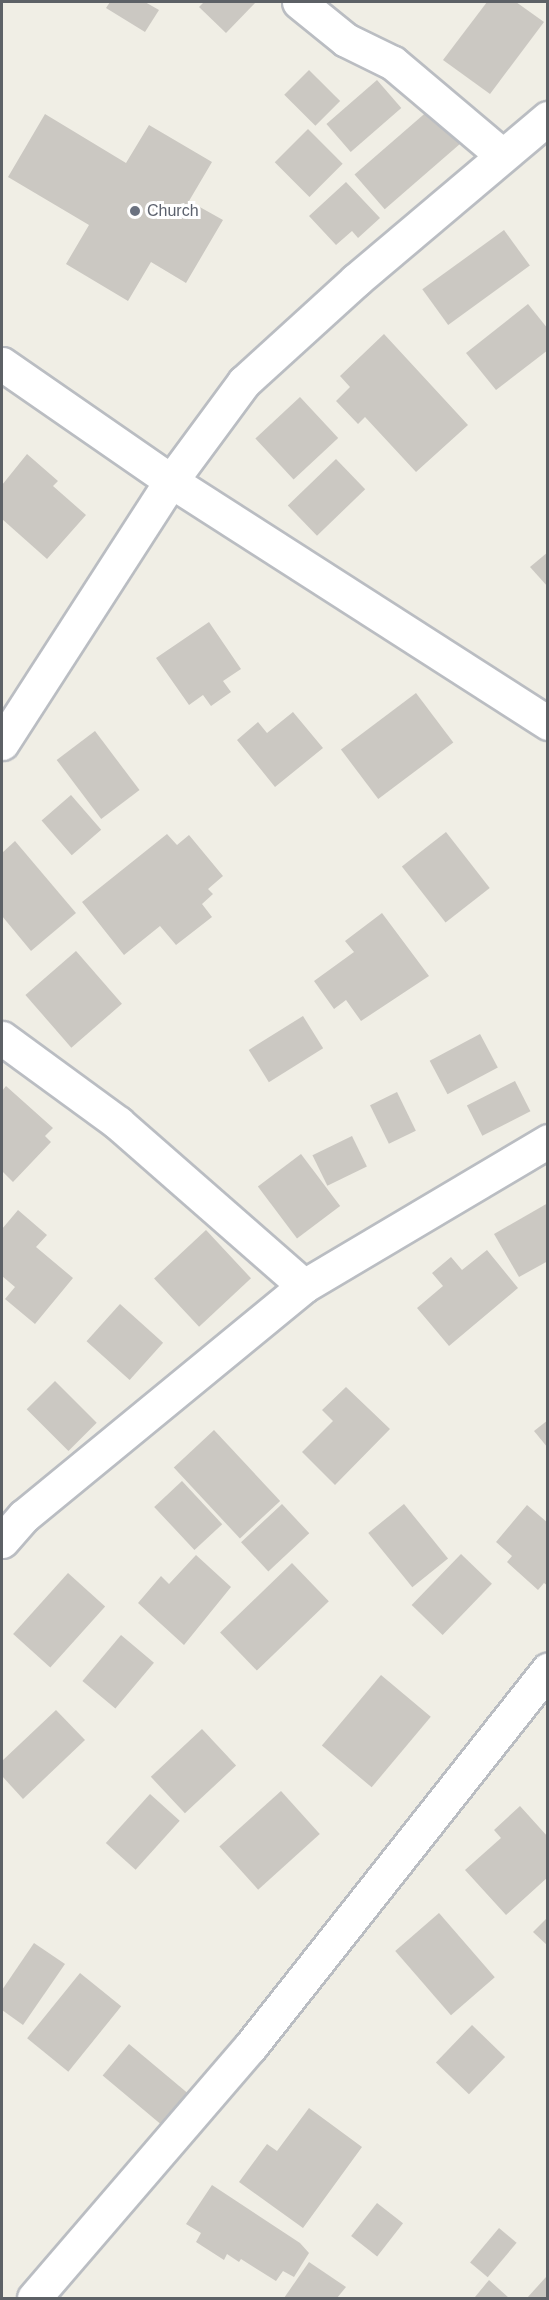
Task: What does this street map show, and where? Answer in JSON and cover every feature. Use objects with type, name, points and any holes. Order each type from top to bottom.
[{"type":"street","points":[[299,2],[346,40],[393,63],[502,155]]},
{"type":"street","points":[[2,743],[171,481],[244,382],[502,155],[548,118]]},
{"type":"street","points":[[2,364],[171,481],[548,723]]},
{"type":"street","points":[[2,1038],[118,1123],[304,1286]]},
{"type":"street","points":[[2,1541],[24,1516],[304,1286],[548,1141]]},
{"type":"street","points":[[34,2298],[250,2047],[548,1670]]},
{"type":"building","points":[[110,2],[145,2],[159,10],[145,32],[106,8]]},
{"type":"building","points":[[204,2],[256,2],[226,33],[199,7]]},
{"type":"building","points":[[487,2],[516,2],[544,22],[490,94],[443,60]]},
{"type":"building","points":[[309,70],[340,101],[315,126],[284,95]]},
{"type":"building","points":[[377,80],[401,108],[351,152],[326,124]]},
{"type":"building","points":[[430,109],[460,144],[385,209],[355,175]]},
{"type":"building","name":"Church","points":[[45,114],[126,163],[149,125],[212,162],[189,201],[223,220],[186,283],[151,262],[128,301],[66,264],[89,225],[8,177]]},
{"type":"building","points":[[308,129],[343,164],[309,197],[275,162]]},
{"type":"building","points":[[346,182],[380,218],[358,238],[352,231],[336,245],[309,216]]},
{"type":"building","points":[[504,230],[530,266],[448,325],[422,289]]},
{"type":"building","points":[[528,304],[548,329],[548,350],[496,390],[466,353]]},
{"type":"building","points":[[384,334],[468,425],[416,472],[365,417],[358,424],[336,401],[350,387],[340,376]]},
{"type":"building","points":[[300,397],[338,438],[294,480],[255,439]]},
{"type":"building","points":[[27,454],[58,481],[53,486],[86,515],[47,559],[2,519],[2,485]]},
{"type":"building","points":[[336,459],[365,489],[317,536],[288,506]]},
{"type":"building","points":[[548,552],[548,587],[530,567]]},
{"type":"building","points":[[209,622],[241,669],[223,681],[231,692],[211,706],[203,695],[189,705],[156,658]]},
{"type":"building","points":[[416,693],[453,743],[378,799],[341,750]]},
{"type":"building","points":[[293,712],[323,748],[275,787],[237,740],[258,722],[267,733]]},
{"type":"building","points":[[95,731],[140,790],[101,819],[57,760]]},
{"type":"building","points":[[71,795],[101,830],[72,855],[42,821]]},
{"type":"building","points":[[446,832],[490,888],[446,922],[402,866]]},
{"type":"building","points":[[167,834],[177,845],[189,835],[223,876],[208,889],[213,894],[202,904],[212,917],[176,945],[160,926],[124,955],[82,902]]},
{"type":"building","points":[[15,841],[76,913],[31,951],[2,916],[2,853]]},
{"type":"building","points":[[382,913],[429,976],[361,1021],[346,1000],[334,1009],[314,981],[354,952],[345,941]]},
{"type":"building","points":[[76,951],[122,1004],[71,1048],[25,995]]},
{"type":"building","points":[[303,1016],[323,1048],[269,1082],[249,1050]]},
{"type":"building","points":[[480,1034],[498,1068],[448,1094],[430,1061]]},
{"type":"building","points":[[515,1081],[530,1111],[482,1136],[467,1106]]},
{"type":"building","points":[[6,1086],[53,1128],[45,1136],[51,1142],[13,1182],[2,1171],[2,1091]]},
{"type":"building","points":[[397,1092],[416,1131],[389,1144],[370,1105]]},
{"type":"building","points":[[352,1136],[367,1167],[327,1186],[312,1155]]},
{"type":"building","points":[[301,1154],[340,1206],[297,1238],[258,1186]]},
{"type":"building","points":[[548,1203],[548,1261],[519,1277],[494,1234]]},
{"type":"building","points":[[18,1210],[47,1235],[36,1247],[73,1278],[35,1324],[5,1299],[15,1287],[2,1276],[2,1229]]},
{"type":"building","points":[[206,1230],[251,1278],[199,1327],[154,1278]]},
{"type":"building","points":[[487,1250],[518,1288],[449,1346],[417,1308],[443,1286],[432,1273],[451,1257],[462,1270]]},
{"type":"building","points":[[120,1304],[163,1343],[130,1380],[87,1341]]},
{"type":"building","points":[[55,1381],[97,1423],[68,1451],[27,1409]]},
{"type":"building","points":[[346,1387],[390,1429],[335,1485],[302,1452],[333,1421],[322,1410]]},
{"type":"building","points":[[548,1420],[548,1448],[534,1431]]},
{"type":"building","points":[[214,1430],[280,1501],[240,1538],[174,1468]]},
{"type":"building","points":[[182,1481],[222,1524],[194,1550],[154,1507]]},
{"type":"building","points":[[282,1504],[309,1533],[268,1571],[241,1542]]},
{"type":"building","points":[[404,1504],[448,1558],[412,1587],[368,1533]]},
{"type":"building","points":[[527,1505],[548,1523],[548,1586],[544,1583],[538,1590],[507,1562],[512,1556],[496,1542]]},
{"type":"building","points":[[461,1554],[492,1584],[443,1635],[412,1605]]},
{"type":"building","points":[[196,1555],[231,1587],[184,1645],[138,1603],[161,1576],[169,1584]]},
{"type":"building","points":[[292,1563],[329,1601],[257,1671],[220,1632]]},
{"type":"building","points":[[68,1573],[105,1606],[50,1667],[13,1634]]},
{"type":"building","points":[[121,1635],[154,1663],[115,1709],[82,1681]]},
{"type":"building","points":[[381,1675],[431,1717],[372,1787],[322,1745]]},
{"type":"building","points":[[56,1710],[85,1740],[23,1799],[2,1776],[2,1761]]},
{"type":"building","points":[[202,1729],[236,1766],[185,1813],[151,1777]]},
{"type":"building","points":[[281,1791],[320,1834],[258,1890],[219,1847]]},
{"type":"building","points":[[150,1794],[180,1821],[136,1870],[106,1843]]},
{"type":"building","points":[[520,1806],[548,1837],[548,1877],[506,1915],[465,1870],[501,1838],[494,1830]]},
{"type":"building","points":[[439,1913],[495,1977],[451,2015],[395,1951]]},
{"type":"building","points":[[548,1917],[548,1946],[533,1932]]},
{"type":"building","points":[[34,1943],[65,1964],[23,2025],[2,2010],[2,1990]]},
{"type":"building","points":[[80,1973],[121,2006],[68,2072],[27,2038]]},
{"type":"building","points":[[472,2025],[505,2057],[469,2094],[436,2062]]},
{"type":"building","points":[[129,2044],[187,2093],[161,2124],[103,2075]]},
{"type":"building","points":[[309,2108],[362,2147],[303,2228],[239,2182],[267,2144],[277,2151]]},
{"type":"building","points":[[212,2185],[300,2243],[309,2253],[294,2277],[283,2271],[276,2281],[241,2259],[239,2262],[227,2254],[224,2260],[196,2242],[201,2233],[186,2224]]},
{"type":"building","points":[[377,2203],[403,2223],[377,2256],[351,2236]]},
{"type":"building","points":[[499,2228],[517,2243],[488,2277],[470,2262]]},
{"type":"building","points":[[309,2262],[346,2287],[337,2298],[284,2298]]},
{"type":"building","points":[[546,2277],[548,2298],[527,2298]]},
{"type":"building","points":[[489,2280],[509,2298],[475,2297]]},
{"type":"place","name":"Church","points":[[135,211]]}]
